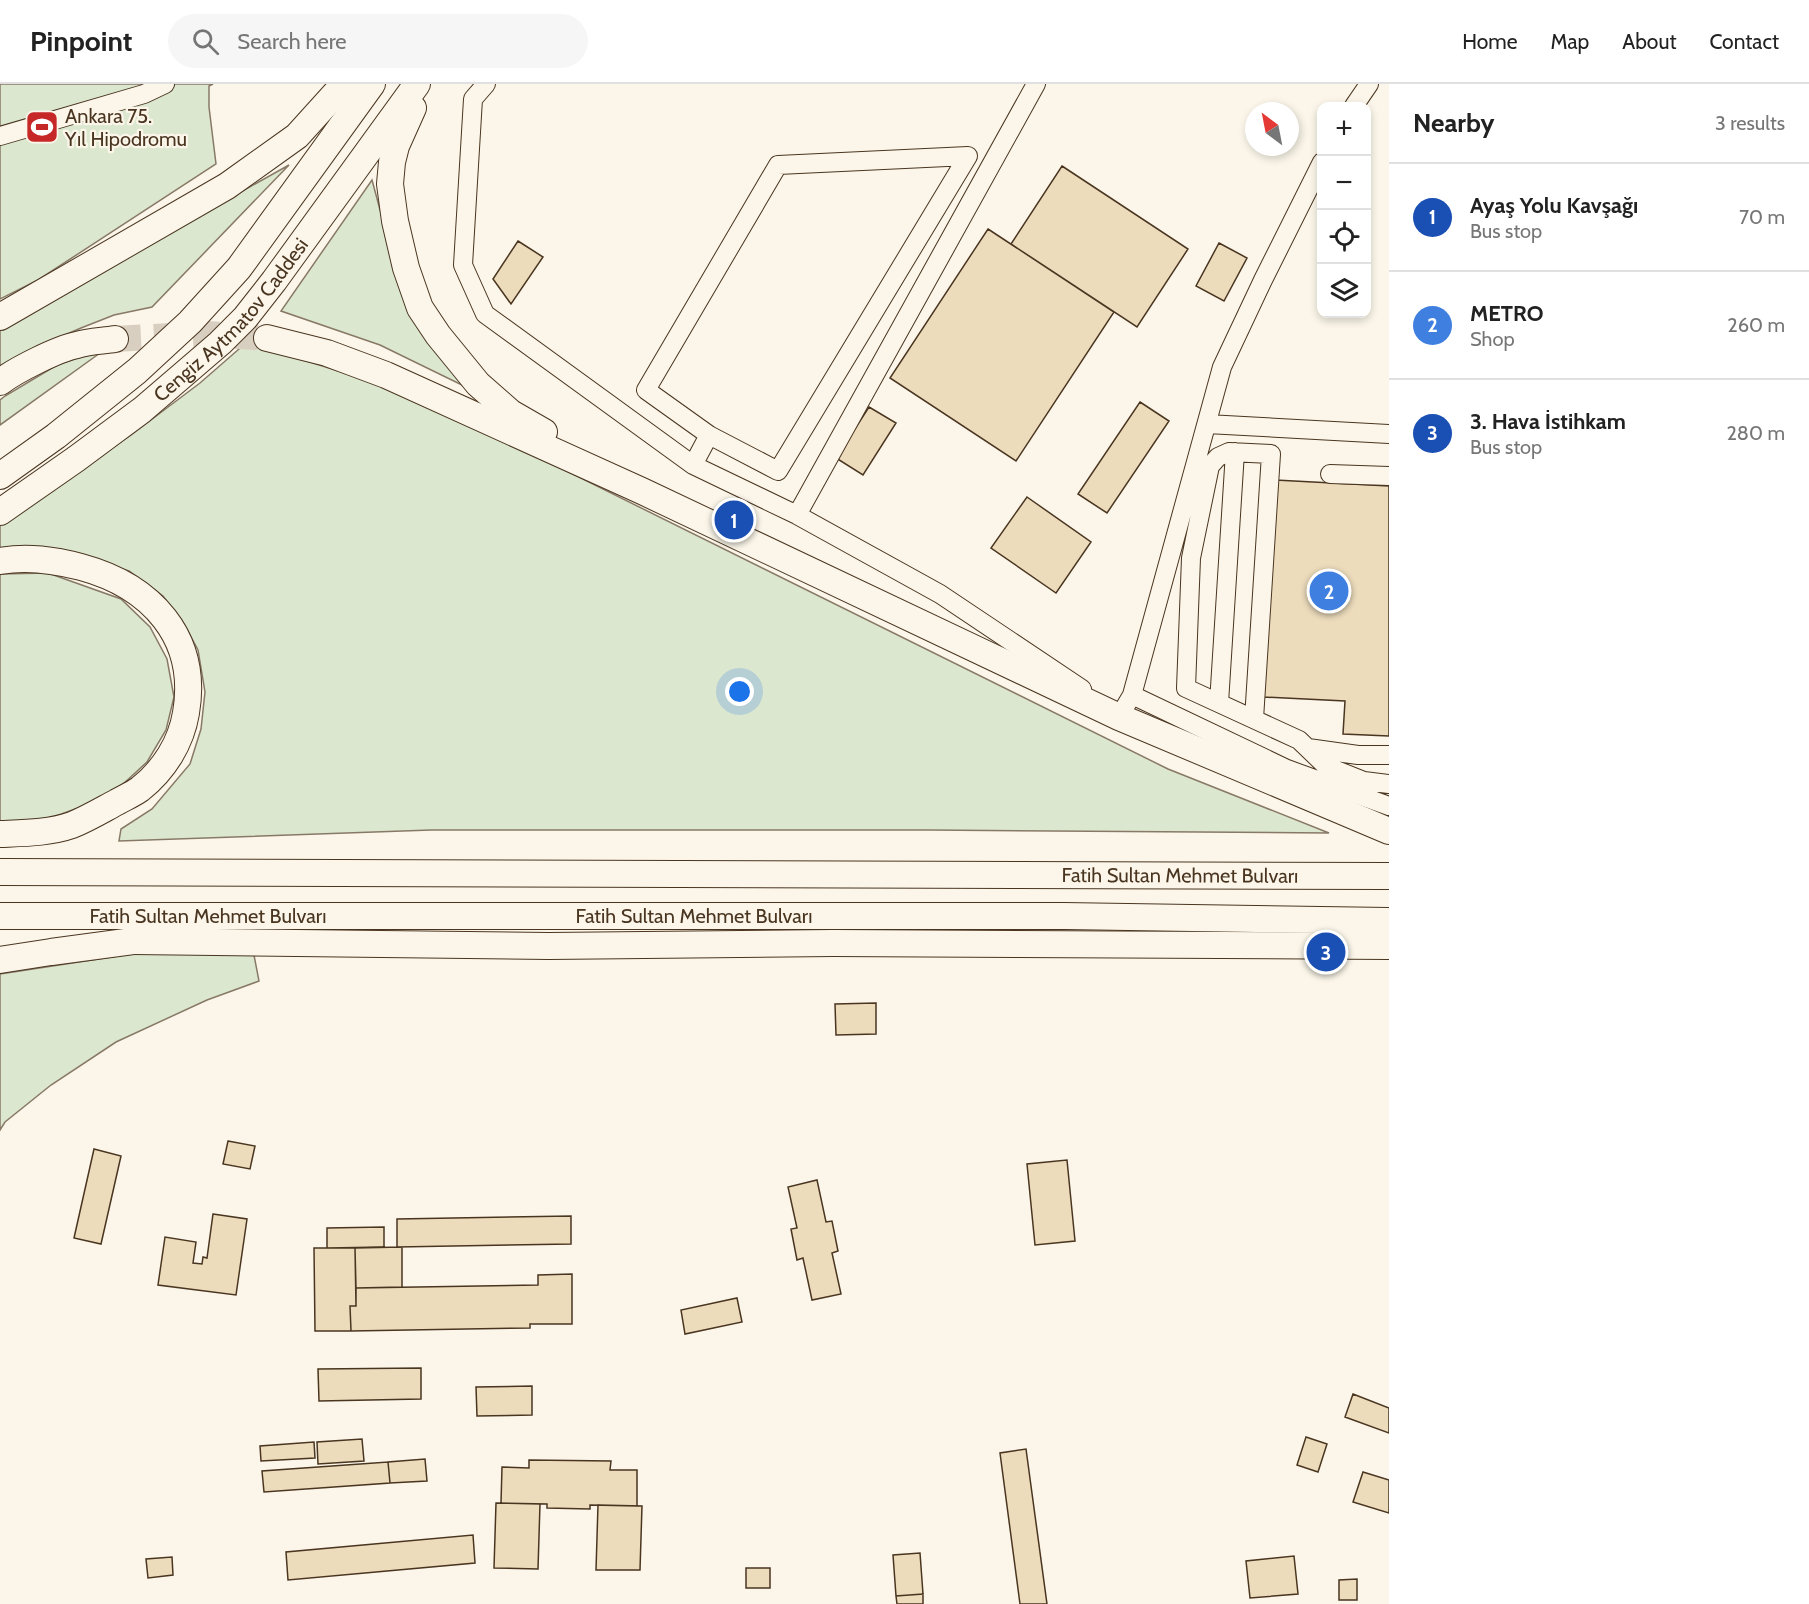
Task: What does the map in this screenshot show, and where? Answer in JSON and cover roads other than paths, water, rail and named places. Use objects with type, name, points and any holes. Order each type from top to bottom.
[{"type":"highway","points":[[0,317],[236,180],[297,136],[335,94],[348,84]]},
{"type":"highway","name":"Cengiz Aytmatov Caddesi","points":[[0,476],[56,436],[137,371],[190,322],[239,268],[372,84]]},
{"type":"highway","name":"Cengiz Aytmatov Caddesi","points":[[0,512],[142,410],[220,343],[245,318],[417,84]]},
{"type":"highway","points":[[425,84],[396,146],[390,184],[395,221],[406,268],[420,308],[438,335],[478,384],[511,412],[642,491]]},
{"type":"highway","points":[[267,338],[327,353],[386,375],[1125,707],[1389,831]]},
{"type":"highway","points":[[0,382],[8,376],[76,345],[115,339]]},
{"type":"highway","points":[[0,561],[44,559],[63,562],[96,571],[136,591],[159,613],[179,643],[187,666],[189,698],[184,727],[174,750],[158,772],[140,789],[104,810],[71,825],[38,832],[0,834]]},
{"type":"highway","name":"Fatih Sultan Mehmet Bulvarı","points":[[0,872],[1389,876]]},
{"type":"highway","name":"Fatih Sultan Mehmet Bulvarı","points":[[0,916],[1064,916],[1389,921]]},
{"type":"highway","points":[[0,960],[196,933],[324,931],[408,917]]},
{"type":"highway","points":[[133,941],[549,946],[833,943],[1389,946]]},
{"type":"street","points":[[0,136],[144,94],[165,84]]},
{"type":"street","points":[[486,84],[473,99],[463,266],[485,314],[693,465],[797,515],[940,594],[1080,688],[1262,758],[1287,770],[1389,806]]},
{"type":"street","points":[[1357,102],[1368,84]]},
{"type":"street","points":[[797,515],[1030,85]]},
{"type":"street","points":[[968,156],[778,471],[709,435],[646,390],[778,165],[968,156]]},
{"type":"street","points":[[1125,707],[1222,367],[1317,172]]},
{"type":"street","points":[[1207,424],[1389,434]]},
{"type":"street","points":[[693,465],[709,435]]},
{"type":"street","points":[[1219,703],[1235,452]]},
{"type":"street","points":[[1254,719],[1270,454],[1235,452],[1218,457],[1210,466],[1191,558],[1185,688],[1304,744],[1358,755],[1389,755]]},
{"type":"street","points":[[1330,474],[1389,476]]},
{"type":"street","points":[[1262,758],[1276,729]]},
{"type":"street","points":[[1287,770],[1304,744]]},
{"type":"street","points":[[1304,744],[1326,766],[1364,781],[1389,784]]},
{"type":"tunnel","points":[[115,339],[208,334],[267,338]]},
{"type":"place","name":"Ankara 75. Yıl Hipodromu","points":[[42,127]]},
{"type":"place","name":"Ayaş Yolu Kavşağı","points":[[734,520]]},
{"type":"place","name":"METRO","points":[[1329,591]]},
{"type":"place","name":"3. Hava İstihkam","points":[[1326,952]]}]
